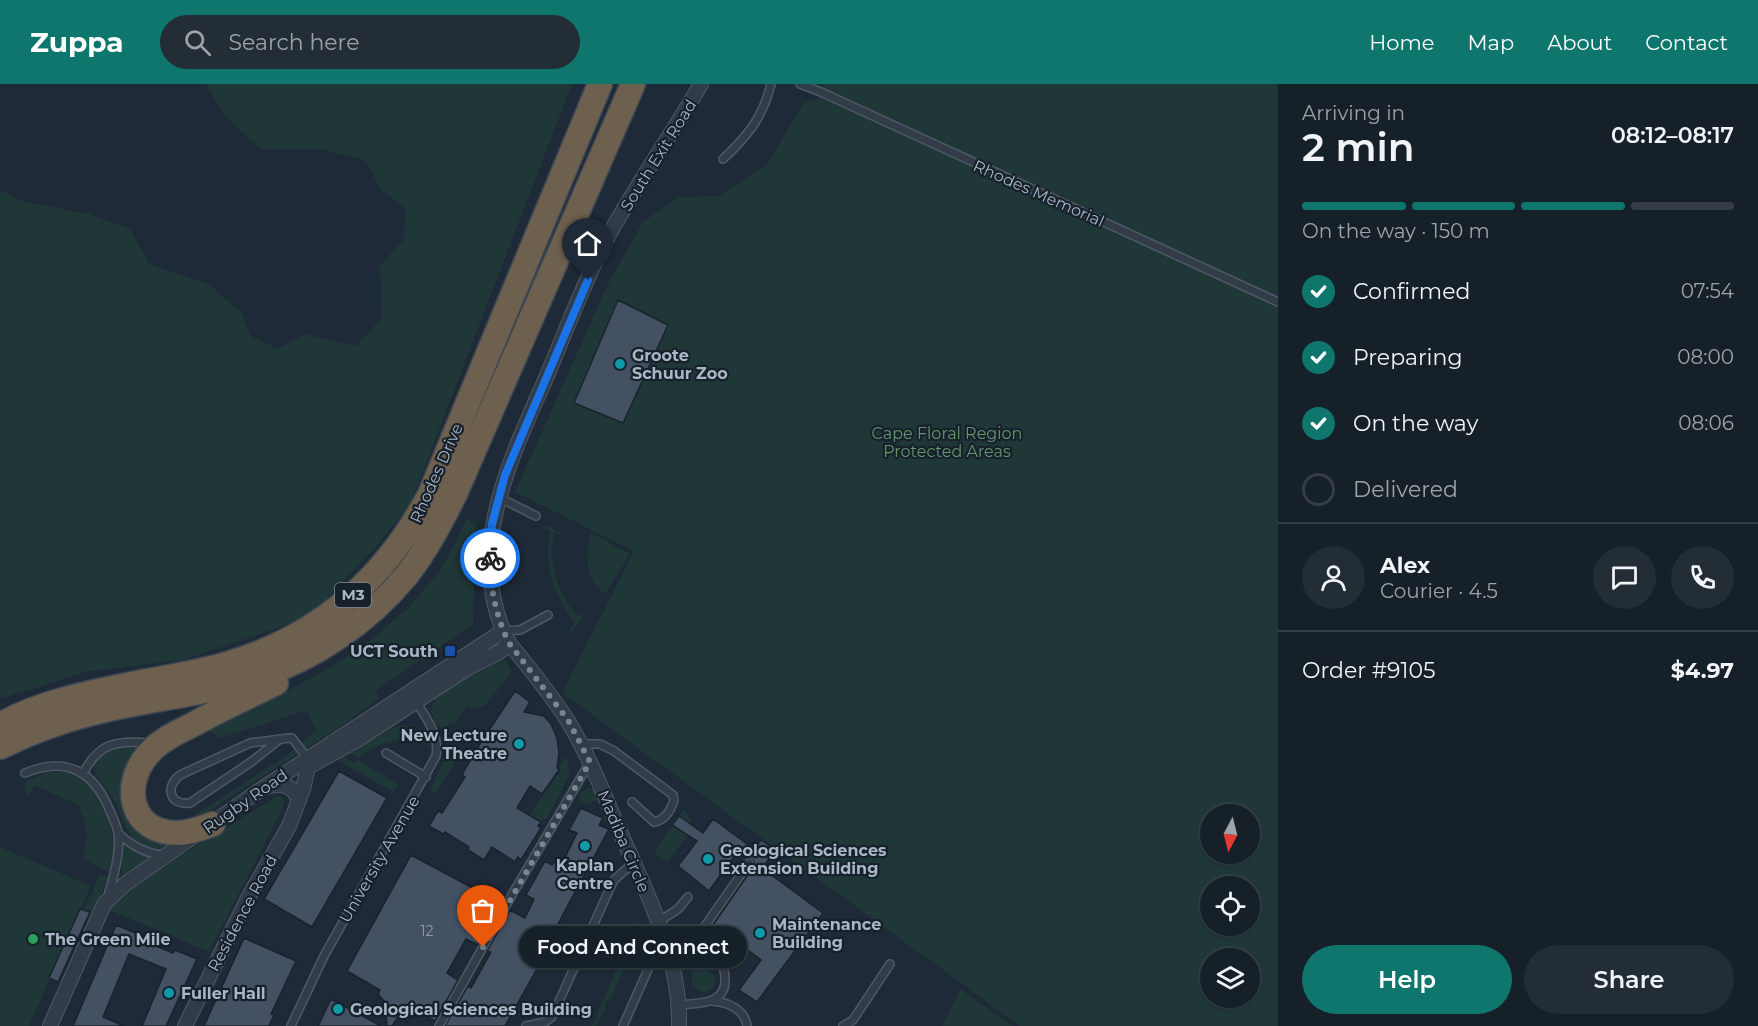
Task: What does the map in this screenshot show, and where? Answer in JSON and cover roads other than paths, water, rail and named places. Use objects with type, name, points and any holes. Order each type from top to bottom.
[{"type":"highway","name":"Rhodes Drive","points":[[0,725],[33,710],[70,698],[186,674],[257,654],[317,624],[371,578],[404,539],[430,494],[600,84]]},
{"type":"highway","name":"M3","points":[[603,154],[633,84]]},
{"type":"highway","points":[[603,154],[644,84]]},
{"type":"highway","name":"Rhodes Drive","points":[[0,747],[49,725],[91,713],[259,676],[320,649],[372,611],[407,575],[438,528],[455,494],[603,154]]},
{"type":"highway","points":[[213,824],[187,832],[168,832],[151,826],[138,814],[133,801],[135,778],[141,764],[159,744],[228,705],[325,659],[361,636],[405,595],[432,559],[447,535],[455,494]]},
{"type":"street","name":"South Exit Road","points":[[506,637],[492,592],[490,565],[492,524],[505,475],[601,251],[630,198],[701,84]]},
{"type":"street","name":"Rugby Road","points":[[50,1026],[105,903],[125,884],[262,788],[310,761],[506,637]]},
{"type":"street","name":"Madiba Circle","points":[[506,637],[560,708],[582,744],[661,929],[673,967],[680,1005],[679,1026]]},
{"type":"street","name":"Rugby Road","points":[[299,800],[310,761]]},
{"type":"street","points":[[262,788],[287,785],[296,792],[299,800]]},
{"type":"street","name":"Residence Road","points":[[185,1026],[249,898],[289,826],[299,800]]},
{"type":"lane","points":[[723,159],[757,122],[771,84]]},
{"type":"lane","name":"Rhodes Memorial","points":[[800,84],[1278,302]]},
{"type":"lane","points":[[498,497],[536,516]]},
{"type":"lane","points":[[506,637],[548,615]]},
{"type":"lane","points":[[506,637],[520,630]]},
{"type":"lane","name":"University Avenue","points":[[291,1026],[334,936],[436,756],[437,744],[434,733],[413,696]]},
{"type":"lane","points":[[280,739],[251,762],[190,803],[183,804],[173,799],[171,789],[180,775],[259,740],[292,738],[310,761]]},
{"type":"lane","points":[[83,774],[91,758],[106,746],[125,742],[159,744]]},
{"type":"lane","points":[[582,744],[600,744],[614,751],[673,795],[674,800],[665,816],[657,822],[650,821],[632,802]]},
{"type":"lane","points":[[386,753],[426,777]]},
{"type":"lane","points":[[439,1026],[590,762]]},
{"type":"lane","points":[[25,773],[51,765],[73,768],[83,774],[102,794],[118,834],[115,870],[105,903]]},
{"type":"lane","points":[[118,834],[136,848],[155,855],[166,855]]},
{"type":"lane","points":[[526,1026],[545,1022],[552,1017],[614,880],[633,862]]},
{"type":"lane","points":[[680,1005],[718,998],[724,990],[724,969],[720,960],[703,942],[700,933],[749,863]]},
{"type":"lane","points":[[623,1026],[661,929],[688,897]]},
{"type":"lane","points":[[843,1026],[853,1020],[890,964]]},
{"type":"lane","points":[[709,1001],[735,1008],[742,1014],[747,1026]]},
{"type":"place","name":"Groote Schuur Zoo","points":[[620,364]]},
{"type":"place","name":"UCT South","points":[[450,651]]},
{"type":"place","name":"New Lecture Theatre","points":[[519,744]]},
{"type":"place","name":"Kaplan Centre","points":[[585,846]]},
{"type":"place","name":"Geological Sciences Extension Building","points":[[708,859]]},
{"type":"place","name":"Maintenance Building","points":[[760,933]]},
{"type":"place","name":"The Green Mile","points":[[33,939]]},
{"type":"place","name":"Food And Connect","points":[[483,947]]},
{"type":"place","name":"Fuller Hall","points":[[169,993]]},
{"type":"place","name":"Geological Sciences Building","points":[[338,1009]]},
{"type":"park label","name":"Cape Floral Region Protected Areas","points":[[947,442]]}]
